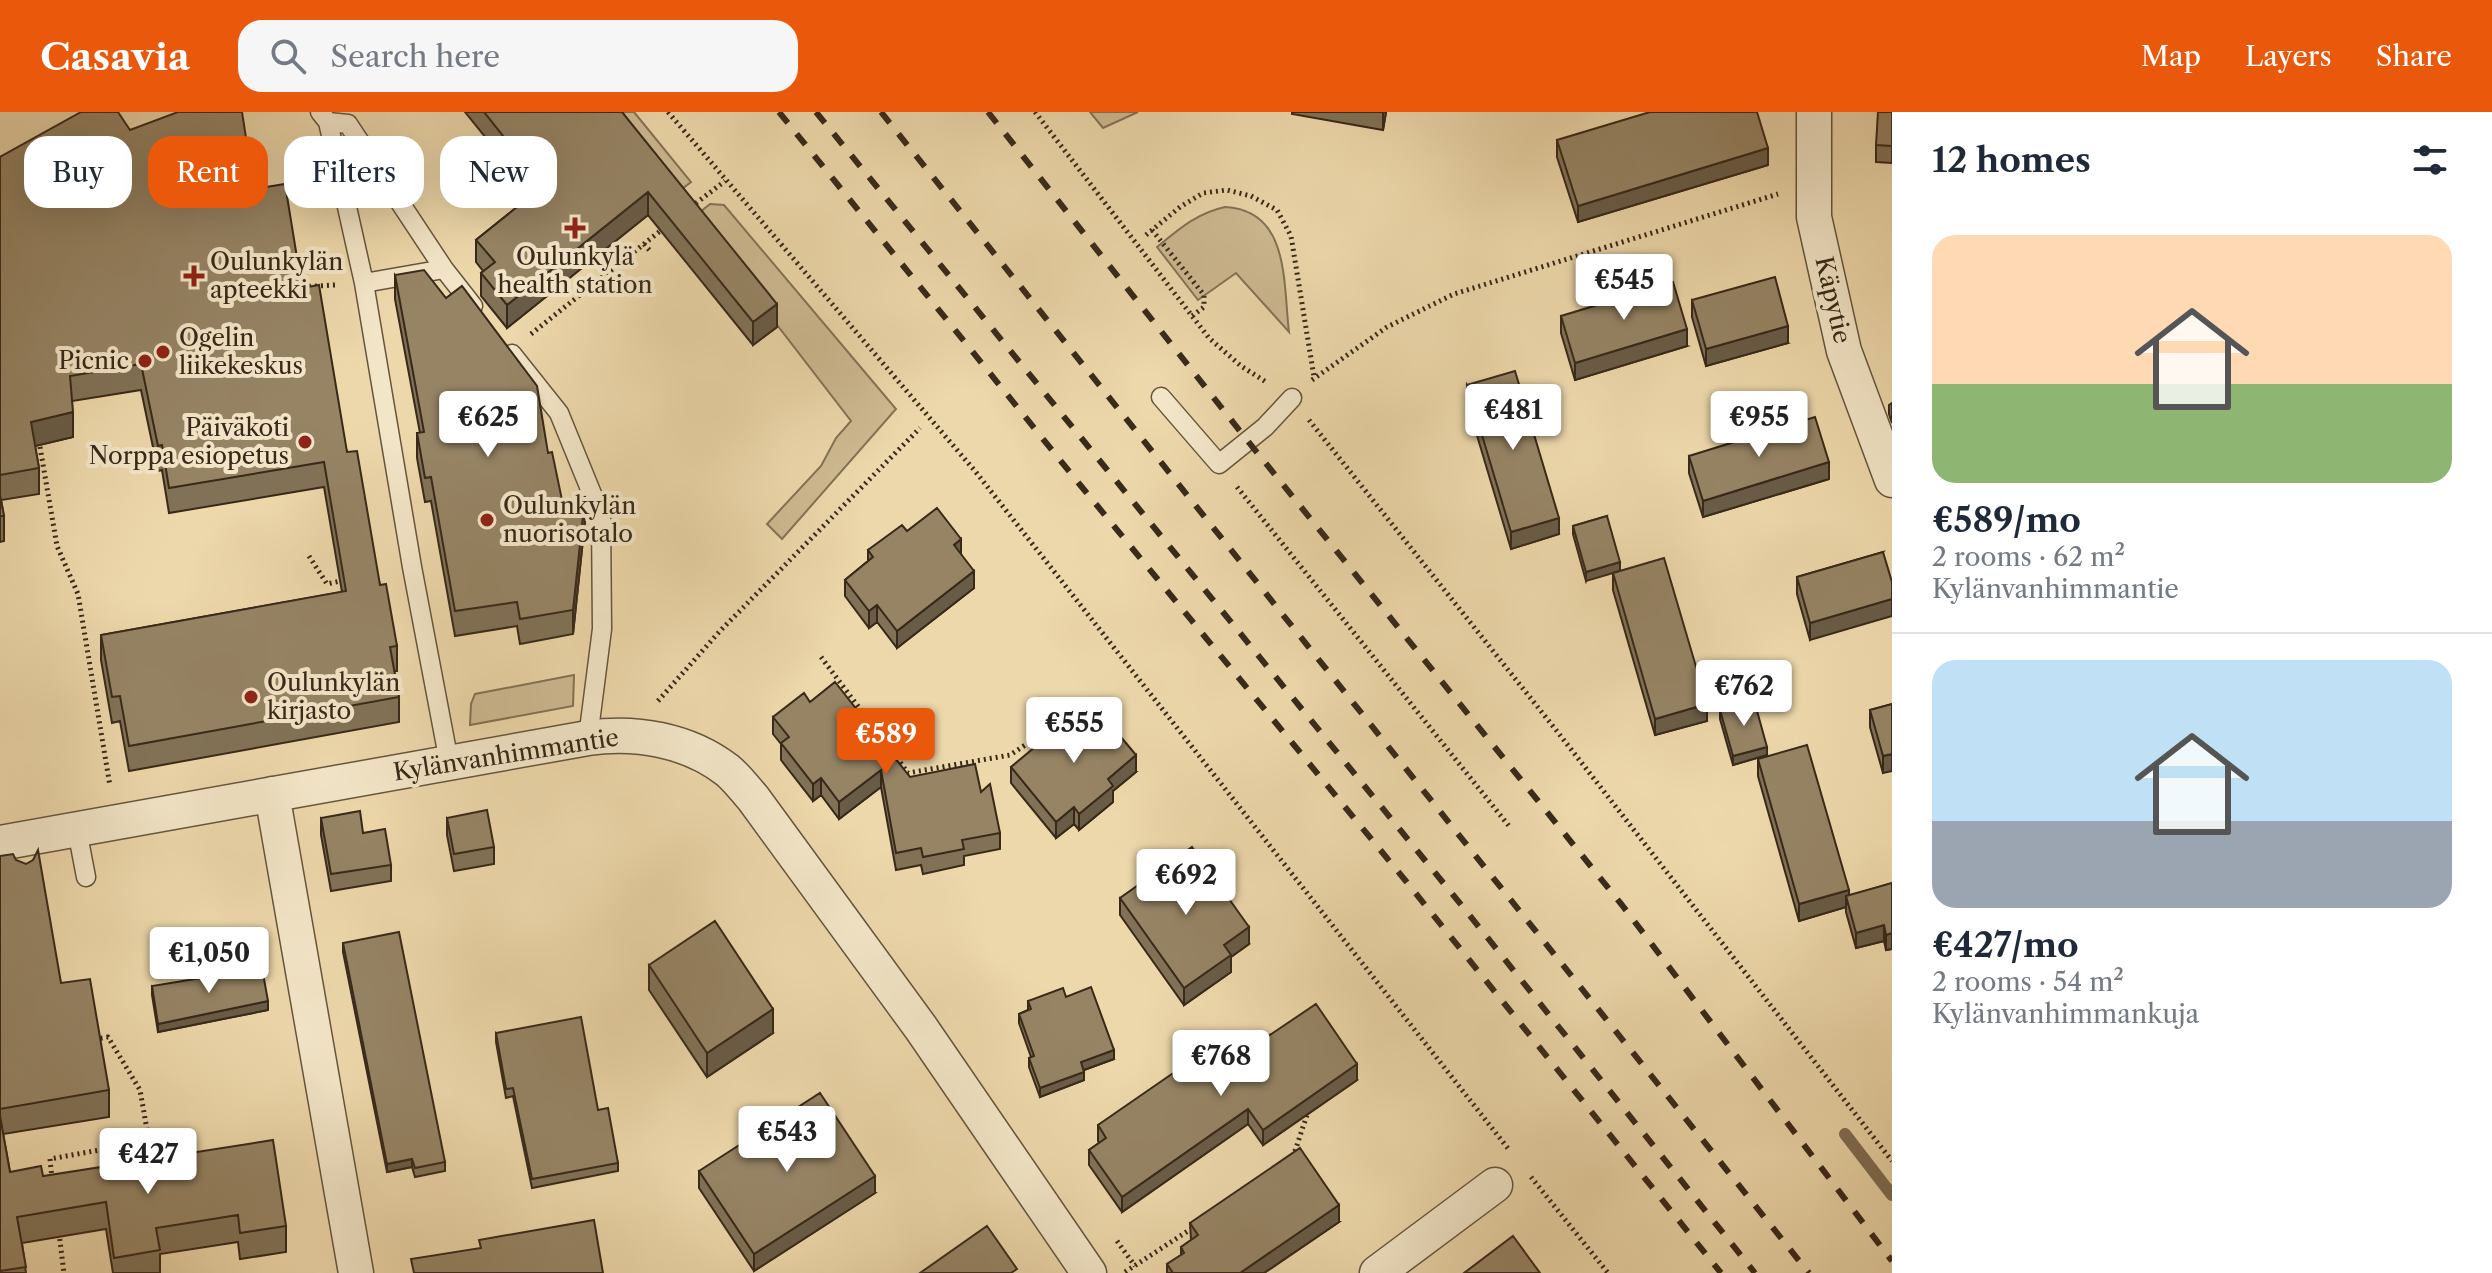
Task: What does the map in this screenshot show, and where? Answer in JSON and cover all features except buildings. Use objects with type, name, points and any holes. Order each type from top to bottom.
[{"type":"street","name":"Käpytie","points":[[1814,112],[1814,217],[1844,351],[1892,480]]},
{"type":"street","name":"Kylänvanhimmantie","points":[[13,848],[77,830],[588,738],[624,735],[667,741],[701,753],[729,771],[753,798],[921,1028],[1089,1273]]},
{"type":"street","points":[[272,794],[356,1273]]},
{"type":"street","points":[[1377,1273],[1508,1175]]},
{"type":"lane","points":[[449,762],[409,552],[364,283],[324,117],[348,124],[444,269],[483,318]]},
{"type":"lane","points":[[364,283],[444,269]]},
{"type":"lane","points":[[506,347],[559,413],[601,516],[602,629],[588,738]]},
{"type":"lane","points":[[1161,397],[1219,464],[1265,427],[1292,398]]},
{"type":"lane","points":[[77,830],[86,877]]},
{"type":"path","points":[[668,112],[975,471],[1515,1157]]},
{"type":"path","points":[[1035,112],[1209,338],[1241,366],[1292,398],[1892,1161]]},
{"type":"path","points":[[690,208],[725,181]]},
{"type":"path","points":[[1292,398],[1314,377],[1387,327],[1454,294],[1814,184]]},
{"type":"path","points":[[1146,235],[1203,193],[1227,190],[1251,196],[1277,210],[1291,236],[1314,377]]},
{"type":"path","points":[[506,347],[567,306],[667,226]]},
{"type":"path","points":[[1152,230],[1204,295],[1204,307],[1192,316]]},
{"type":"path","points":[[644,244],[652,253]]},
{"type":"path","points":[[286,287],[364,283]]},
{"type":"path","points":[[567,306],[574,314]]},
{"type":"path","points":[[645,738],[649,710],[719,632],[920,428]]},
{"type":"path","points":[[39,438],[57,546],[78,594],[112,795]]},
{"type":"path","points":[[1219,464],[1509,826]]},
{"type":"path","points":[[309,556],[327,584],[355,578]]},
{"type":"path","points":[[821,657],[908,773],[1010,755],[1074,713]]},
{"type":"path","points":[[52,1184],[50,1159],[149,1141],[140,1090],[108,1037],[94,1039]]},
{"type":"path","points":[[1293,1159],[1307,1115],[1301,1104]]},
{"type":"path","points":[[1508,1175],[1608,1273]]},
{"type":"path","points":[[57,1221],[64,1273]]},
{"type":"path","points":[[1124,1273],[1201,1222]]},
{"type":"shaded area","points":[[604,112],[634,112],[691,182],[670,198]]},
{"type":"shaded area","points":[[1090,112],[1138,112],[1103,128]]},
{"type":"shaded area","points":[[710,204],[724,205],[896,409],[782,539],[767,524],[821,466],[836,438],[851,421],[694,217]]},
{"type":"shaded area","points":[[1225,207],[1246,211],[1262,221],[1272,235],[1283,272],[1289,332],[1236,273],[1198,300],[1157,247],[1197,218]]},
{"type":"shaded area","points":[[574,675],[573,706],[470,725],[475,694]]},
{"type":"waterway","points":[[1845,1134],[1892,1195]]},
{"type":"railway","points":[[779,112],[1721,1273]]},
{"type":"railway","points":[[816,112],[1467,912],[1755,1273]]},
{"type":"railway","points":[[881,112],[1809,1273]]},
{"type":"railway","points":[[988,112],[1247,440],[1622,905],[1892,1261]]},
{"type":"place","name":"Oulunkylä health station","points":[[575,228]]},
{"type":"place","name":"Oulunkylän apteekki","points":[[194,276]]},
{"type":"place","name":"Ogelin liikekeskus","points":[[163,352]]},
{"type":"place","name":"Picnic","points":[[145,361]]},
{"type":"place","name":"Päiväkoti Norppa esiopetus","points":[[305,442]]},
{"type":"place","name":"Oulunkylän nuorisotalo","points":[[487,520]]},
{"type":"place","name":"Oulunkylän kirjasto","points":[[251,697]]}]
